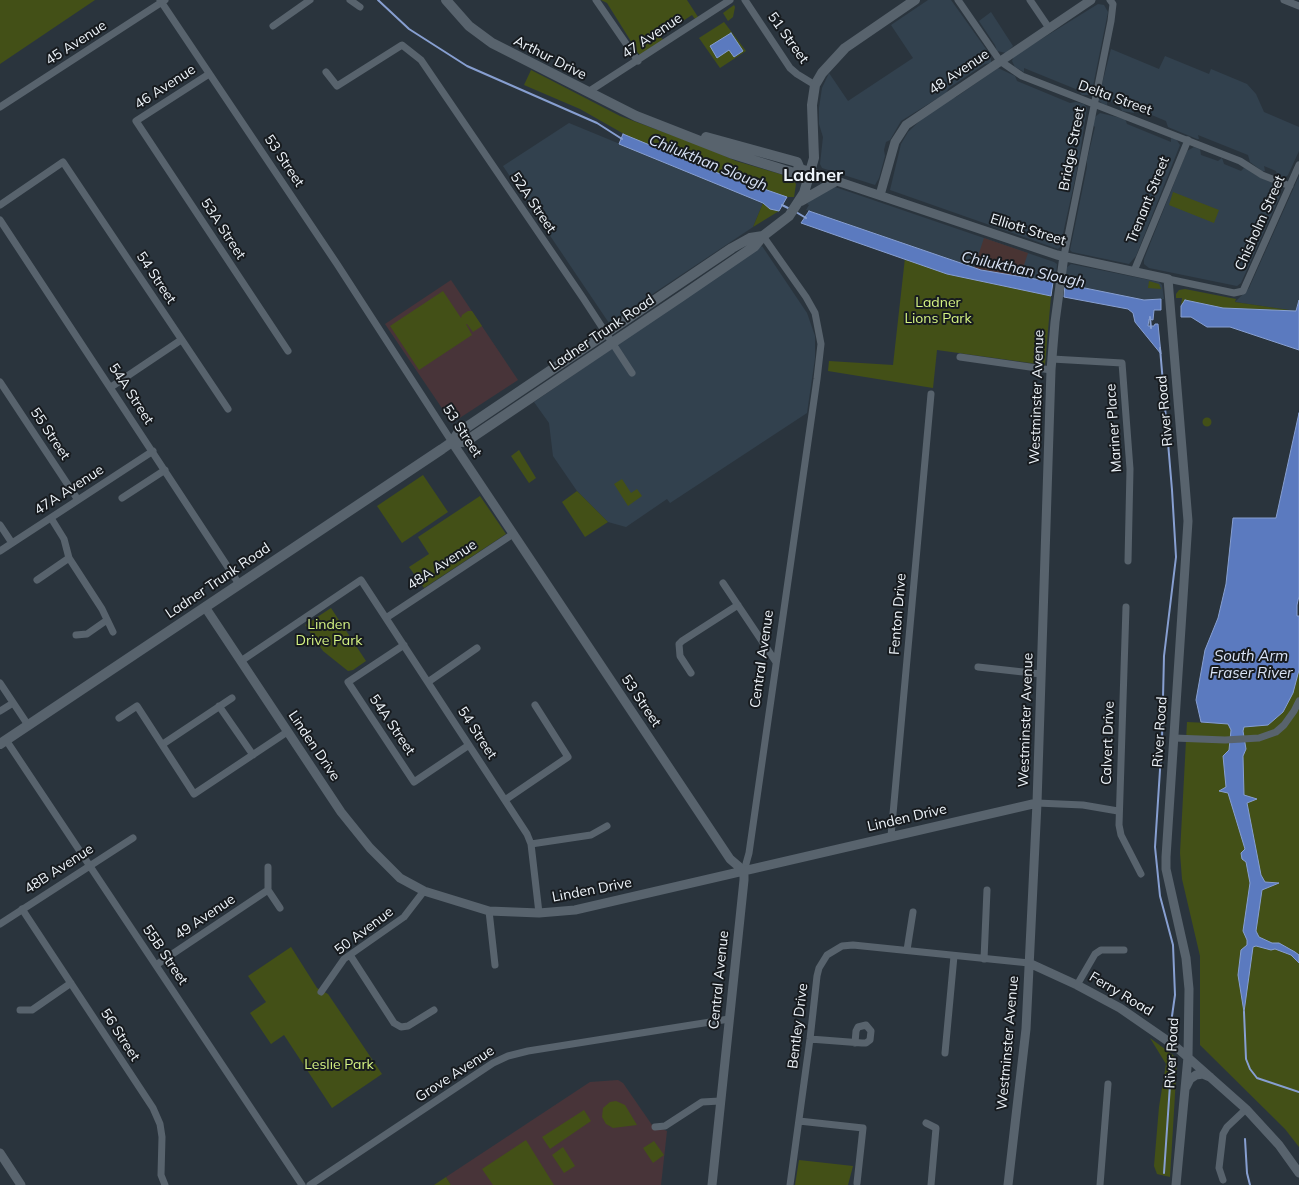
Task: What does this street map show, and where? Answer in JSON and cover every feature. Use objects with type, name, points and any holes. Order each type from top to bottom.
[{"type":"main road","name":"Arthur Drive","points":[[446,0],[464,21],[485,39],[588,92],[654,123],[797,162],[800,169],[810,172]]},
{"type":"main road","points":[[810,172],[815,155],[812,105],[816,85],[826,67],[844,48],[915,0]]},
{"type":"main road","name":"Ladner Trunk Road","points":[[452,442],[465,442],[755,246],[763,236],[789,216],[801,201],[810,172]]},
{"type":"main road","points":[[801,201],[836,181]]},
{"type":"main road","name":"Ladner Trunk Road","points":[[3,742],[452,442],[458,433],[732,248],[750,238],[763,236]]},
{"type":"street","points":[[273,26],[310,0]]},
{"type":"street","points":[[350,0],[360,7]]},
{"type":"street","points":[[596,0],[638,61]]},
{"type":"street","name":"47 Avenue","points":[[588,92],[730,0]]},
{"type":"street","name":"51 Street","points":[[745,0],[790,68],[816,85]]},
{"type":"street","name":"Delta Street","points":[[958,0],[1000,62],[1022,76],[1093,105],[1240,161],[1262,175],[1290,186]]},
{"type":"street","points":[[1030,0],[1049,28]]},
{"type":"street","name":"48 Avenue","points":[[880,195],[895,142],[906,125],[1091,0]]},
{"type":"street","name":"Bridge Street","points":[[1064,256],[1111,21],[1113,4],[1110,0]]},
{"type":"street","points":[[1284,0],[1299,6]]},
{"type":"street","name":"53 Street","points":[[162,1],[209,74],[337,264],[452,442],[730,859],[744,871]]},
{"type":"street","name":"45 Avenue","points":[[0,107],[162,1]]},
{"type":"street","name":"52A Street","points":[[326,72],[337,86],[398,46],[402,45],[421,60],[583,298],[605,334],[632,373]]},
{"type":"street","name":"46 Avenue","points":[[136,121],[209,74]]},
{"type":"street","name":"53A Street","points":[[136,121],[288,351]]},
{"type":"street","name":"Trenant Street","points":[[1134,271],[1188,140]]},
{"type":"street","name":"54 Street","points":[[0,205],[63,162],[228,410]]},
{"type":"street","name":"Chisholm Street","points":[[1243,291],[1299,165]]},
{"type":"street","name":"Elliott Street","points":[[810,172],[1064,256],[1234,293],[1243,291]]},
{"type":"street","name":"54A Street","points":[[0,220],[239,584]]},
{"type":"street","name":"Central Avenue","points":[[712,1185],[744,871],[749,853],[818,379],[821,344],[815,313],[763,236]]},
{"type":"street","name":"Westminster Avenue","points":[[1008,1185],[1026,1029],[1037,803],[1051,370],[1057,300],[1064,256]]},
{"type":"street","name":"River Road","points":[[1168,278],[1188,521],[1166,863],[1186,958],[1189,989],[1188,1058],[1176,1185]]},
{"type":"street","points":[[111,387],[181,340]]},
{"type":"street","points":[[960,357],[1051,370]]},
{"type":"street","name":"Mariner Place","points":[[1052,359],[1122,363],[1130,469],[1128,561]]},
{"type":"street","name":"55 Street","points":[[0,382],[78,500]]},
{"type":"street","name":"Fenton Drive","points":[[891,836],[931,394]]},
{"type":"street","name":"47A Avenue","points":[[0,551],[153,451]]},
{"type":"street","points":[[122,498],[165,470]]},
{"type":"street","points":[[51,518],[63,537],[69,558],[113,632]]},
{"type":"street","points":[[0,525],[12,543]]},
{"type":"street","name":"48A Avenue","points":[[386,618],[513,534]]},
{"type":"street","points":[[36,580],[69,558]]},
{"type":"street","name":"54 Street","points":[[241,660],[361,580],[527,834],[531,844],[539,913]]},
{"type":"street","points":[[723,583],[776,662]]},
{"type":"street","points":[[691,673],[680,656],[679,644],[738,605]]},
{"type":"street","name":"Linden Drive","points":[[205,607],[341,812],[370,848],[400,878],[424,891],[489,911],[539,913],[575,910],[1037,803],[1083,805],[1118,811]]},
{"type":"street","name":"Calvert Drive","points":[[1126,607],[1118,811],[1121,835],[1141,874]]},
{"type":"street","points":[[76,635],[87,634],[107,620]]},
{"type":"street","name":"54A Street","points":[[404,645],[348,682],[414,782],[469,745]]},
{"type":"street","points":[[428,682],[477,648]]},
{"type":"street","points":[[978,667],[1041,674]]},
{"type":"street","points":[[0,683],[28,725]]},
{"type":"street","points":[[162,744],[232,698]]},
{"type":"street","points":[[1174,738],[1225,740],[1260,738],[1276,732],[1284,725],[1299,701]]},
{"type":"street","points":[[0,711],[13,703]]},
{"type":"street","points":[[505,800],[568,757],[535,705]]},
{"type":"street","points":[[119,718],[137,706],[194,794],[287,732]]},
{"type":"street","points":[[219,706],[252,755]]},
{"type":"street","name":"55B Street","points":[[3,742],[89,865],[302,1185]]},
{"type":"street","points":[[531,844],[591,835],[607,826]]},
{"type":"street","name":"48B Avenue","points":[[0,924],[89,865],[133,838]]},
{"type":"street","points":[[268,868],[268,890],[280,908]]},
{"type":"street","name":"49 Avenue","points":[[156,965],[268,890]]},
{"type":"street","points":[[984,959],[987,890]]},
{"type":"street","name":"50 Avenue","points":[[321,992],[344,959],[404,917],[424,891]]},
{"type":"street","name":"56 Street","points":[[22,909],[153,1108],[160,1124],[162,1137],[161,1176],[165,1185]]},
{"type":"street","points":[[489,911],[495,965]]},
{"type":"street","points":[[907,950],[914,912]]},
{"type":"street","name":"Bentley Drive","points":[[790,1185],[817,976],[819,968],[827,955],[842,946],[853,945],[984,959],[1029,962]]},
{"type":"street","points":[[1077,985],[1095,954],[1101,950],[1124,950]]},
{"type":"street","points":[[350,955],[394,1023],[401,1027],[408,1026],[434,1010]]},
{"type":"street","points":[[945,1053],[954,956]]},
{"type":"street","name":"Ferry Road","points":[[1029,962],[1077,985],[1148,1026],[1215,1080],[1246,1109],[1279,1145],[1299,1173]]},
{"type":"street","points":[[20,1010],[32,1010],[71,984]]},
{"type":"street","name":"Grove Avenue","points":[[310,1185],[493,1063],[508,1056],[528,1050],[728,1019]]},
{"type":"street","points":[[810,1039],[855,1042]]},
{"type":"street","points":[[1185,1088],[1190,1079],[1196,1075],[1203,1074],[1215,1080]]},
{"type":"street","points":[[1100,1185],[1108,1084]]},
{"type":"street","points":[[655,1126],[665,1126],[702,1102],[720,1102]]},
{"type":"street","points":[[1223,1180],[1219,1168],[1223,1134],[1227,1127],[1246,1109]]},
{"type":"street","points":[[799,1121],[863,1128],[857,1183]]},
{"type":"street","points":[[926,1124],[936,1128],[931,1185]]},
{"type":"street","points":[[0,1154],[22,1185]]},
{"type":"shaded area","points":[[928,0],[951,0],[991,56],[991,63],[985,64],[949,88],[946,93],[901,121],[890,140],[886,142],[884,150],[885,156],[879,178],[875,185],[822,168],[820,164],[823,137],[819,124],[819,108],[822,88],[829,73],[848,101],[913,58],[891,25]]},
{"type":"shaded area","points":[[1098,4],[1104,5],[1108,12],[1092,91],[1089,95],[1082,95],[1078,90],[1024,68],[1024,72],[1015,67],[1012,61],[1014,56]]},
{"type":"shaded area","points":[[991,12],[1013,46],[1006,53],[997,51],[995,45],[979,21]]},
{"type":"shaded area","points":[[1111,49],[1159,69],[1165,56],[1209,74],[1211,69],[1247,84],[1256,94],[1264,112],[1299,127],[1299,151],[1288,175],[1284,178],[1278,177],[1276,171],[1264,166],[1265,171],[1262,171],[1250,162],[1248,155],[1198,135],[1199,139],[1197,139],[1168,127],[1166,121],[1135,108],[1134,113],[1122,111],[1119,105],[1107,100],[1107,105],[1103,104],[1099,101],[1099,96]]},
{"type":"shaded area","points":[[998,68],[1015,76],[1017,81],[1070,103],[1076,102],[1084,104],[1087,108],[1078,166],[1060,247],[1058,249],[890,190],[901,144],[908,132],[926,115],[947,100],[956,97]]},
{"type":"shaded area","points":[[1100,113],[1125,119],[1127,124],[1171,142],[1171,138],[1176,139],[1180,145],[1136,256],[1129,264],[1072,252],[1070,250],[1087,167],[1087,160],[1095,127],[1093,125],[1095,117]]},
{"type":"shaded area","points":[[569,123],[763,203],[753,227],[609,323],[503,166]]},
{"type":"shaded area","points":[[1194,147],[1200,149],[1201,155],[1218,161],[1222,158],[1224,164],[1241,171],[1244,168],[1247,169],[1257,176],[1277,185],[1280,189],[1280,196],[1241,283],[1237,286],[1149,268],[1144,264],[1144,259],[1187,151]]},
{"type":"shaded area","points":[[1299,176],[1299,300],[1296,311],[1235,302],[1249,288]]},
{"type":"shaded area","points":[[835,187],[1054,262],[1057,264],[1056,276],[1054,275],[1053,282],[981,270],[806,210],[809,205],[807,204],[813,197]]},
{"type":"shaded area","points":[[984,238],[1028,253],[1020,277],[974,268]]},
{"type":"shaded area","points":[[762,246],[807,313],[815,336],[815,358],[807,413],[670,503],[667,499],[626,527],[608,522],[577,491],[553,456],[549,423],[534,402]]},
{"type":"shaded area","points":[[1071,264],[1159,282],[1162,285],[1164,299],[1144,300],[1065,284],[1066,268]]},
{"type":"shaded area","points":[[451,280],[518,380],[452,423],[385,324]]},
{"type":"shaded area","points":[[618,1080],[623,1083],[652,1125],[667,1131],[661,1185],[451,1185],[446,1177],[590,1082]]},
{"type":"green space","points":[[0,0],[95,0],[0,64]]},
{"type":"green space","points":[[601,0],[687,0],[698,17],[695,19],[692,15],[660,36],[663,40],[640,55],[632,47],[632,43],[607,3]]},
{"type":"green space","points":[[734,5],[733,17],[728,21],[723,13]]},
{"type":"green space","points":[[724,22],[746,51],[720,68],[699,38]]},
{"type":"green space","points":[[531,70],[620,116],[704,147],[736,161],[790,177],[796,184],[794,197],[787,197],[715,172],[631,138],[580,109],[524,85]]},
{"type":"green space","points":[[1173,192],[1219,210],[1214,223],[1169,205]]},
{"type":"green space","points":[[763,203],[770,209],[779,211],[753,227]]},
{"type":"green space","name":"Ladner Lions Park","points":[[905,258],[947,274],[1051,296],[1045,365],[937,350],[933,388],[828,371],[829,361],[893,365]]},
{"type":"green space","points":[[1149,281],[1159,284],[1161,289],[1148,288]]},
{"type":"green space","points":[[1185,289],[1236,299],[1235,302],[1296,311],[1223,308],[1185,300],[1181,306],[1182,298],[1176,298],[1176,294],[1179,290]]},
{"type":"green space","points":[[443,291],[461,318],[462,315],[468,311],[472,311],[482,326],[473,332],[466,324],[472,335],[419,370],[390,326]]},
{"type":"green space","points":[[1205,418],[1209,418],[1211,422],[1209,426],[1205,426],[1203,424],[1203,420]]},
{"type":"green space","points":[[519,450],[536,478],[529,483],[511,456]]},
{"type":"green space","points":[[423,475],[448,512],[402,543],[377,506]]},
{"type":"green space","points":[[622,479],[631,493],[637,489],[642,496],[628,506],[614,484]]},
{"type":"green space","points":[[577,491],[608,522],[585,537],[562,502]]},
{"type":"green space","points":[[480,496],[506,534],[424,588],[409,567],[429,554],[418,537]]},
{"type":"green space","name":"Linden Drive Park","points":[[331,608],[366,661],[353,670],[348,671],[323,651],[305,625]]},
{"type":"green space","points":[[1299,670],[1299,1147],[1285,1129],[1200,1045],[1200,956],[1182,879],[1180,853],[1187,722],[1228,724],[1244,727],[1268,725],[1283,712],[1293,693]]},
{"type":"green space","name":"Leslie Park","points":[[291,947],[317,988],[328,994],[382,1074],[332,1108],[284,1035],[271,1044],[250,1013],[266,1002],[248,976]]},
{"type":"green space","points":[[1150,1038],[1173,1055],[1177,1061],[1170,1177],[1157,1174],[1154,1166],[1159,1107],[1166,1064]]},
{"type":"green space","points":[[616,1101],[625,1105],[637,1125],[613,1128],[606,1124],[602,1117],[603,1108],[610,1102]]},
{"type":"green space","points":[[584,1110],[591,1121],[550,1149],[542,1137]]},
{"type":"green space","points":[[526,1140],[554,1185],[493,1185],[482,1169]]},
{"type":"green space","points":[[654,1141],[664,1155],[653,1163],[643,1148]]},
{"type":"green space","points":[[563,1147],[575,1166],[564,1173],[552,1155]]},
{"type":"green space","points":[[799,1160],[853,1166],[848,1185],[795,1185]]},
{"type":"green space","points":[[446,1177],[451,1185],[434,1185]]},
{"type":"water","points":[[731,33],[743,51],[734,57],[729,50],[717,58],[710,46]]},
{"type":"water","points":[[623,134],[715,172],[787,197],[779,211],[770,209],[763,203],[619,144]]},
{"type":"water","points":[[809,211],[981,270],[1053,282],[1051,296],[947,274],[801,223]]},
{"type":"water","points":[[1065,284],[1144,300],[1161,299],[1161,310],[1154,310],[1153,320],[1149,319],[1148,326],[1158,324],[1161,354],[1135,322],[1133,313],[1128,309],[1064,297]]},
{"type":"water","points":[[1185,300],[1223,308],[1296,311],[1299,300],[1299,350],[1230,327],[1207,327],[1191,317],[1181,317],[1181,306]]},
{"type":"water","name":"South Arm Fraser River","points":[[1299,413],[1299,596],[1297,616],[1299,616],[1299,670],[1293,693],[1283,712],[1268,725],[1244,727],[1243,731],[1246,749],[1243,756],[1244,795],[1257,799],[1247,803],[1261,875],[1265,882],[1279,883],[1262,890],[1256,931],[1259,937],[1272,943],[1279,943],[1295,952],[1299,955],[1299,963],[1291,955],[1275,949],[1271,950],[1256,946],[1253,947],[1244,1012],[1238,975],[1241,950],[1247,945],[1247,940],[1243,931],[1250,883],[1246,862],[1242,859],[1241,853],[1245,849],[1228,793],[1219,791],[1226,787],[1223,756],[1229,750],[1231,730],[1228,724],[1201,722],[1196,700],[1205,650],[1218,618],[1226,584],[1233,518],[1276,518]]},
{"type":"waterway","name":"Chilukthan Slough","points":[[378,0],[409,29],[467,66],[597,123],[622,139]]},
{"type":"waterway","name":"Chilukthan Slough","points":[[782,205],[790,209]]},
{"type":"waterway","name":"Chilukthan Slough","points":[[796,212],[806,218]]},
{"type":"waterway","points":[[1150,317],[1151,328]]},
{"type":"waterway","points":[[1160,348],[1176,557],[1164,656],[1162,739],[1155,847],[1160,896],[1173,945],[1175,995],[1171,1023]]},
{"type":"waterway","points":[[1244,1012],[1246,1059],[1250,1069],[1257,1078],[1299,1092]]},
{"type":"waterway","points":[[1164,1173],[1171,1070]]},
{"type":"waterway","points":[[1245,1139],[1247,1173],[1250,1185]]},
{"type":"district","name":"Ladner","points":[[813,176]]}]
